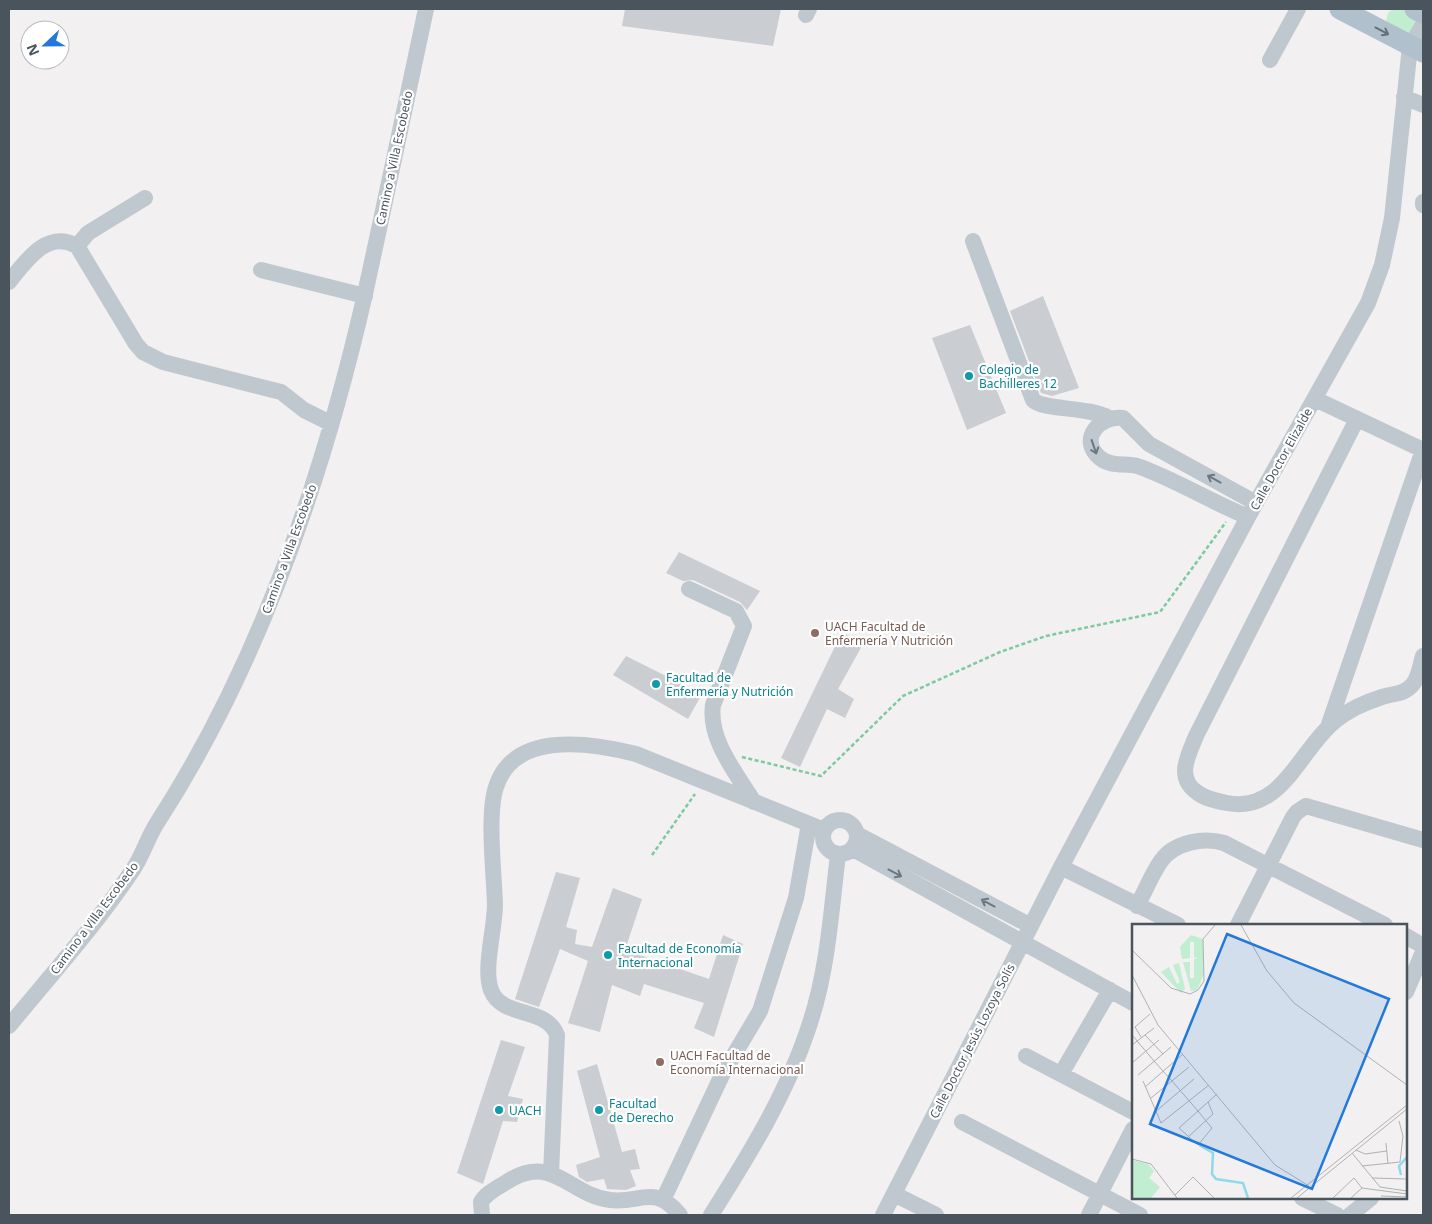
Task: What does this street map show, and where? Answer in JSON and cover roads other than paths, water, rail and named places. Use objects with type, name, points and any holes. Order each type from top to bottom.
[{"type":"main road","points":[[1340,9],[1417,49]]},
{"type":"main road","points":[[1415,9],[1423,14]]},
{"type":"street","name":"Camino a Villa Escobedo","points":[[9,1026],[135,867],[155,825],[189,774],[209,736],[271,604],[310,494],[364,296],[426,9]]},
{"type":"street","points":[[1270,60],[1298,9]]},
{"type":"street","name":"Calle Doctor Elizalde","points":[[1061,867],[1246,510],[1315,399],[1368,304],[1379,278],[1392,218],[1404,98],[1423,25]]},
{"type":"street","points":[[1404,98],[1423,106]]},
{"type":"street","points":[[77,246],[88,233],[145,198]]},
{"type":"street","points":[[9,282],[33,253],[40,248],[59,240],[68,241],[77,246],[127,332],[143,352],[163,362],[281,392],[304,410],[330,424]]},
{"type":"street","points":[[973,241],[1033,400],[1041,405],[1091,410],[1109,418],[1123,418],[1149,444],[1194,468],[1246,510]]},
{"type":"street","points":[[261,270],[364,296]]},
{"type":"street","points":[[1315,399],[1423,450],[1328,727]]},
{"type":"street","points":[[1109,418],[1095,428],[1091,436],[1096,453],[1108,462],[1137,466],[1246,510]]},
{"type":"street","points":[[1357,419],[1196,736],[1184,767],[1185,777],[1192,788],[1209,799],[1240,805],[1258,801],[1286,781],[1328,727],[1348,712],[1383,696],[1406,690],[1416,679],[1423,656]]},
{"type":"street","points":[[1152,472],[1163,451]]},
{"type":"street","points":[[1185,486],[1194,468]]},
{"type":"street","points":[[689,589],[736,612],[744,626],[713,705],[712,721],[724,753],[754,802]]},
{"type":"street","points":[[551,1174],[557,1035],[546,1020],[501,1002],[492,991],[488,970],[495,922],[493,830],[496,787],[504,771],[517,757],[542,748],[565,744],[608,747],[636,754],[824,830]]},
{"type":"street","points":[[1239,924],[1293,817],[1301,809],[1312,806],[1423,840]]},
{"type":"street","points":[[711,1215],[764,1128],[808,1030],[826,956],[849,846],[852,825],[842,820],[832,822],[824,830],[823,841],[825,846],[849,846],[1031,926]]},
{"type":"street","points":[[663,1200],[722,1075],[760,1011],[796,898],[809,824]]},
{"type":"street","points":[[1137,906],[1161,861],[1178,849],[1196,840],[1204,839],[1224,843],[1382,924]]},
{"type":"street","points":[[849,846],[1132,1002]]},
{"type":"street","points":[[1061,867],[1176,924]]},
{"type":"street","name":"Calle Doctor Jesús Lozoya Solís","points":[[883,1215],[1061,867]]},
{"type":"street","points":[[1407,937],[1423,946]]},
{"type":"street","points":[[1407,990],[1423,952]]},
{"type":"street","points":[[1061,1074],[1110,990]]},
{"type":"street","points":[[1026,1056],[1132,1111]]},
{"type":"street","points":[[962,1122],[1140,1215]]},
{"type":"street","points":[[1089,1215],[1132,1131]]},
{"type":"street","points":[[482,1215],[480,1207],[484,1198],[506,1181],[528,1171],[551,1174],[610,1200],[639,1196],[663,1200],[680,1215]]},
{"type":"street","points":[[894,1194],[936,1215]]},
{"type":"street","points":[[1304,1199],[1337,1215]]},
{"type":"street","points":[[1350,1215],[1370,1199]]},
{"type":"place","name":"Colegio de Bachilleres 12","points":[[969,376]]},
{"type":"place","name":"UACH Facultad de Enfermería Y Nutrición","points":[[815,633]]},
{"type":"place","name":"Facultad de Enfermería y Nutrición","points":[[656,684]]},
{"type":"place","name":"Facultad de Economía Internacional","points":[[608,955]]},
{"type":"place","name":"UACH Facultad de Economía Internacional","points":[[660,1062]]},
{"type":"place","name":"UACH","points":[[499,1110]]},
{"type":"place","name":"Facultad de Derecho","points":[[599,1110]]}]
